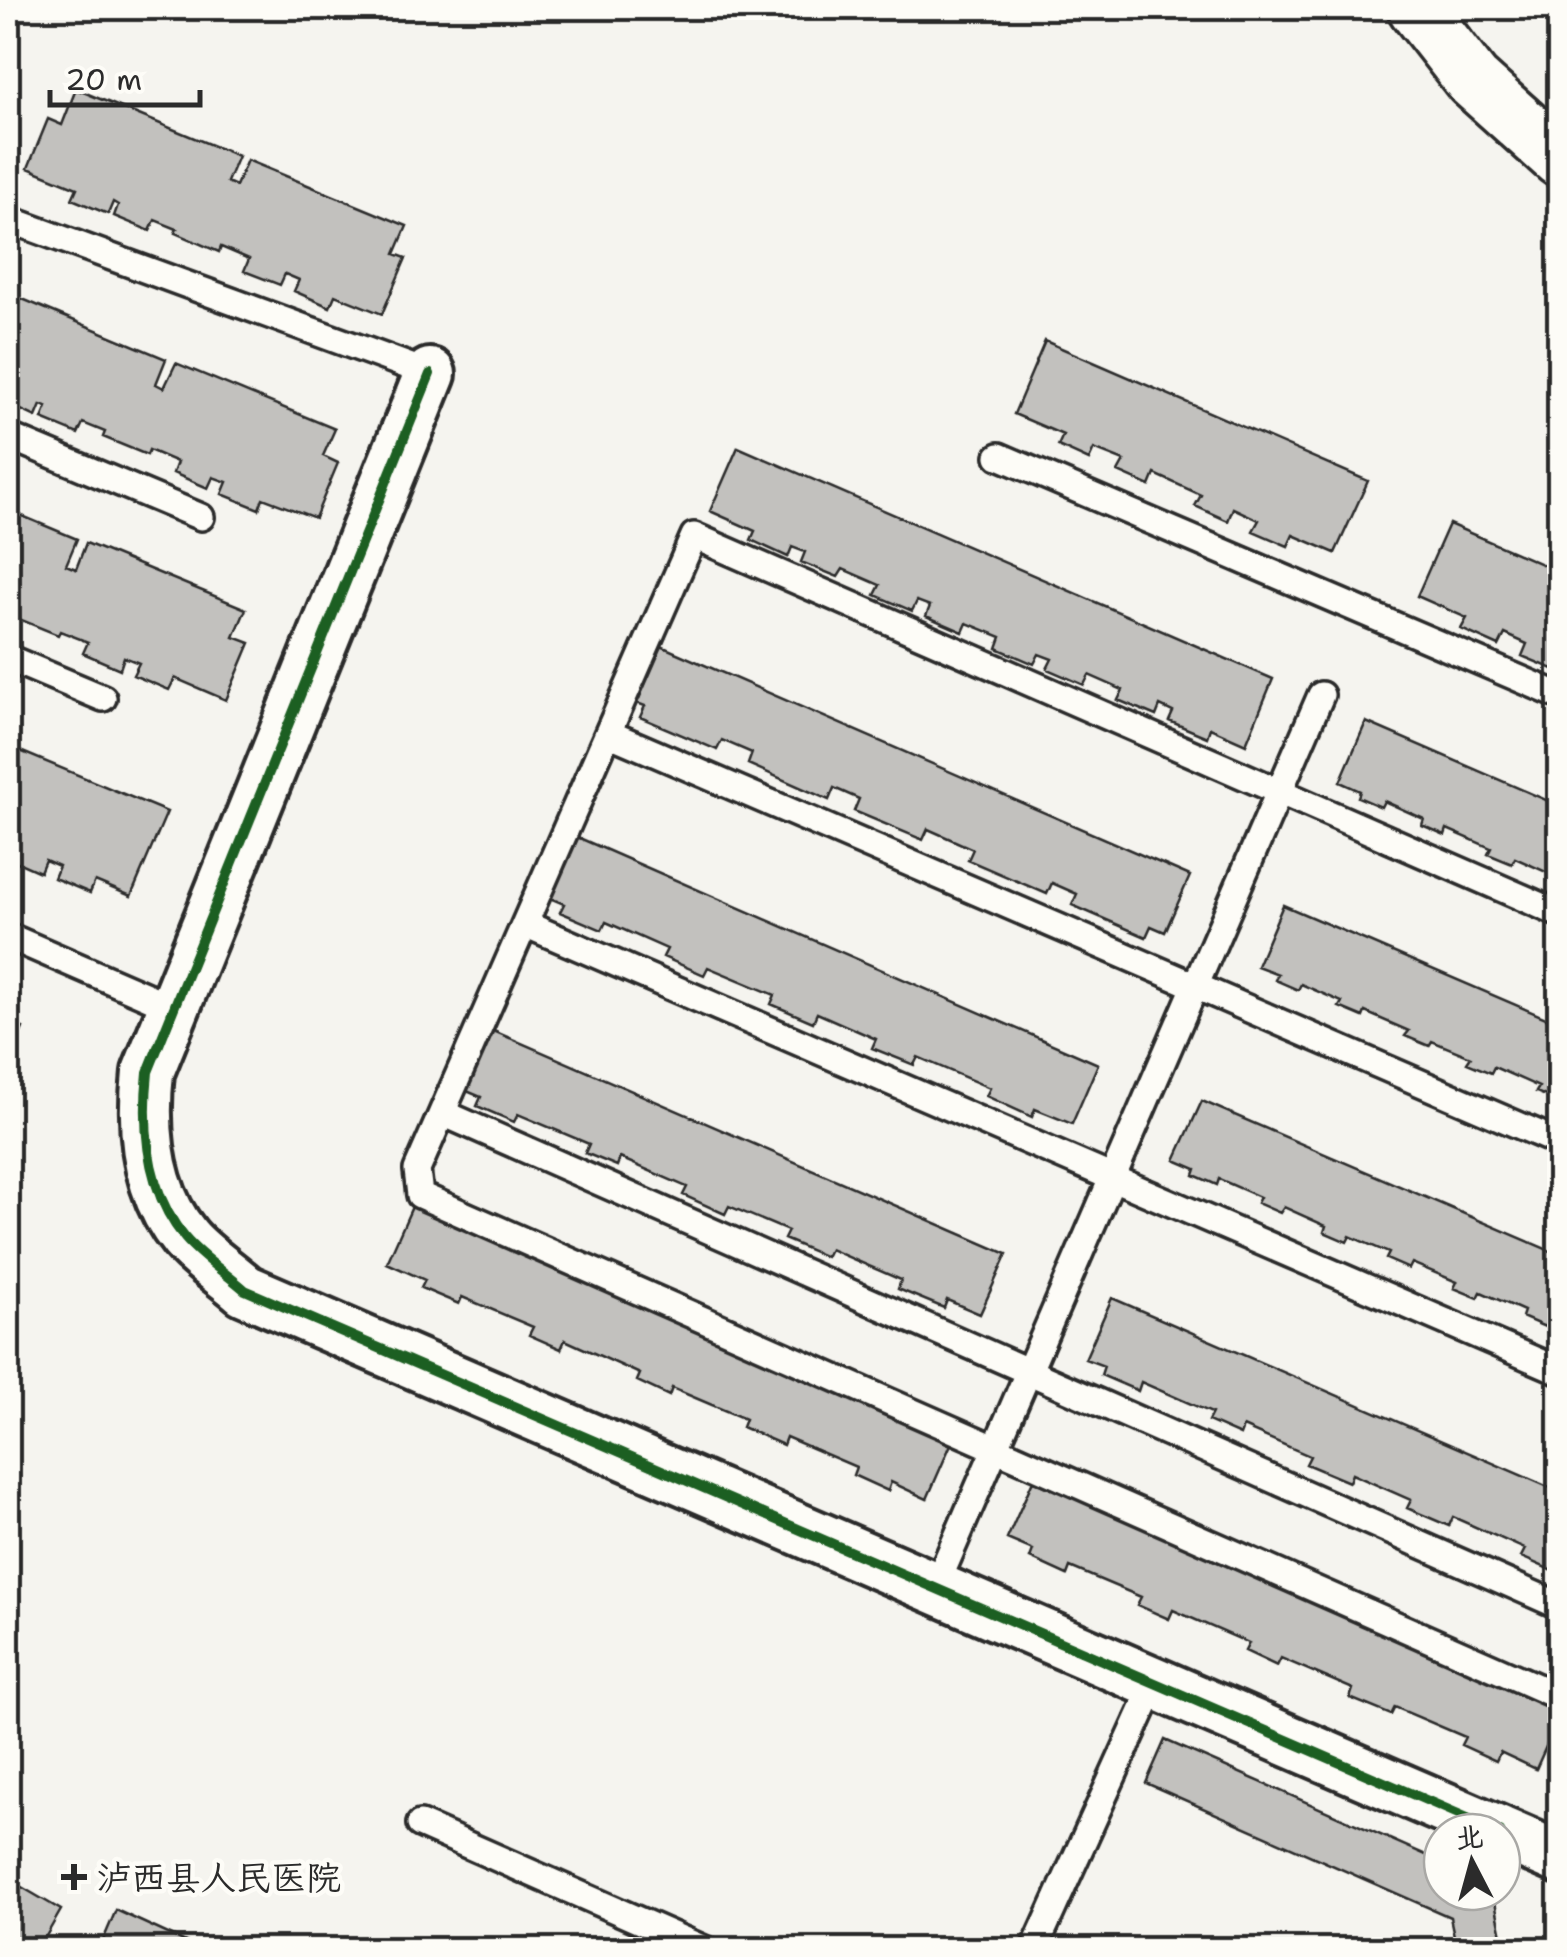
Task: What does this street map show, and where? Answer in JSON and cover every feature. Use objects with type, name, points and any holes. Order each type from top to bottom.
[{"type":"main road","points":[[1416,8],[1473,81],[1560,159]]},
{"type":"street","points":[[430,374],[148,1072],[146,1135],[151,1166],[165,1204],[186,1238],[246,1290],[1455,1812]]},
{"type":"street","points":[[1522,1841],[1560,1858]]},
{"type":"lane","points":[[8,219],[430,374]]},
{"type":"lane","points":[[8,436],[201,517]]},
{"type":"lane","points":[[999,456],[1560,696]]},
{"type":"lane","points":[[1560,914],[694,536],[417,1170],[420,1195],[1560,1697]]},
{"type":"lane","points":[[8,658],[102,698]]},
{"type":"lane","points":[[934,1588],[1321,695]]},
{"type":"lane","points":[[608,733],[1560,1144]]},
{"type":"lane","points":[[525,924],[1560,1371]]},
{"type":"lane","points":[[8,936],[174,1008]]},
{"type":"lane","points":[[442,1113],[1560,1606]]},
{"type":"lane","points":[[1034,1950],[1155,1683]]},
{"type":"lane","points":[[420,1824],[706,1950]]},
{"type":"building","points":[[76,89],[238,156],[227,182],[236,186],[247,160],[407,226],[395,254],[406,258],[382,314],[335,295],[330,307],[294,291],[299,280],[285,274],[280,285],[244,271],[249,259],[221,247],[219,252],[155,220],[150,231],[114,216],[118,205],[113,202],[108,214],[72,199],[77,188],[28,168],[48,119],[62,125]]},
{"type":"building","points":[[8,293],[166,359],[156,384],[164,388],[176,363],[335,429],[323,456],[338,463],[315,518],[263,498],[259,509],[222,494],[227,482],[213,477],[208,488],[173,473],[177,462],[149,450],[147,455],[103,437],[105,432],[83,423],[78,434],[42,419],[47,407],[41,405],[36,417],[8,404]]},
{"type":"building","points":[[1045,341],[1368,481],[1335,553],[1293,535],[1288,546],[1253,531],[1259,520],[1233,508],[1228,521],[1195,506],[1201,495],[1155,474],[1150,486],[1118,472],[1124,461],[1094,449],[1089,460],[1058,446],[1063,435],[1014,414]]},
{"type":"building","points":[[738,447],[1273,679],[1246,744],[1210,728],[1207,737],[1169,721],[1173,712],[1160,706],[1156,716],[1118,700],[1123,690],[1089,675],[1084,685],[1047,669],[1052,659],[1039,654],[1034,664],[997,648],[1001,637],[967,623],[963,632],[926,616],[930,606],[917,601],[912,611],[875,595],[880,585],[843,569],[838,577],[801,562],[805,552],[792,547],[788,557],[751,540],[755,531],[710,511]]},
{"type":"building","points":[[8,510],[77,539],[66,565],[76,569],[86,543],[246,609],[234,637],[250,643],[226,700],[175,678],[169,690],[133,675],[139,663],[124,657],[120,669],[83,653],[88,642],[14,617],[16,613],[8,609]]},
{"type":"building","points":[[1449,524],[1560,572],[1560,658],[1553,669],[1522,656],[1527,644],[1505,634],[1499,646],[1461,629],[1467,618],[1417,596]]},
{"type":"building","points":[[661,646],[1190,876],[1165,932],[1151,926],[1146,937],[1072,905],[1077,894],[1052,883],[1047,894],[968,860],[973,849],[928,829],[923,840],[854,811],[859,799],[834,788],[829,800],[748,764],[752,753],[722,740],[717,750],[640,717],[645,706],[637,703]]},
{"type":"building","points":[[1366,722],[1560,806],[1560,885],[1550,881],[1553,875],[1515,858],[1512,864],[1488,854],[1491,848],[1447,829],[1445,835],[1422,825],[1424,819],[1384,801],[1381,807],[1358,797],[1360,791],[1340,782]]},
{"type":"building","points":[[8,746],[167,812],[131,896],[95,881],[90,893],[54,878],[59,866],[45,860],[40,872],[8,858]]},
{"type":"building","points":[[577,837],[1098,1064],[1072,1124],[1035,1109],[1032,1117],[986,1096],[990,1088],[918,1057],[914,1065],[872,1048],[876,1039],[817,1013],[813,1022],[771,1004],[775,995],[708,967],[704,975],[663,957],[667,949],[606,922],[602,930],[560,912],[564,904],[550,898]]},
{"type":"building","points":[[1283,905],[1560,1024],[1560,1102],[1536,1092],[1539,1087],[1494,1067],[1491,1073],[1467,1063],[1471,1057],[1432,1041],[1429,1046],[1405,1036],[1409,1031],[1365,1012],[1363,1017],[1339,1007],[1342,1002],[1301,984],[1298,990],[1275,980],[1278,974],[1257,966]]},
{"type":"building","points":[[8,1022],[23,1028],[8,1065]]},
{"type":"building","points":[[489,1029],[1007,1254],[980,1314],[947,1300],[944,1308],[898,1289],[901,1280],[830,1249],[826,1257],[784,1239],[788,1231],[729,1206],[725,1214],[683,1195],[687,1187],[620,1158],[617,1166],[585,1153],[589,1144],[518,1114],[514,1122],[477,1106],[481,1097],[462,1089]]},
{"type":"building","points":[[1202,1101],[1560,1255],[1560,1326],[1547,1321],[1545,1327],[1522,1317],[1524,1311],[1481,1292],[1478,1298],[1454,1288],[1457,1282],[1412,1263],[1409,1269],[1386,1259],[1389,1253],[1350,1236],[1347,1242],[1324,1232],[1326,1226],[1284,1207],[1280,1213],[1257,1203],[1260,1197],[1219,1179],[1217,1185],[1194,1175],[1196,1169],[1175,1160]]},
{"type":"building","points":[[415,1200],[955,1435],[927,1499],[891,1482],[888,1491],[853,1475],[856,1467],[786,1437],[783,1445],[742,1427],[745,1419],[672,1388],[669,1396],[637,1381],[640,1374],[565,1340],[561,1349],[529,1335],[533,1327],[462,1297],[459,1304],[421,1288],[425,1280],[387,1263]]},
{"type":"building","points":[[1112,1298],[1560,1492],[1560,1574],[1521,1557],[1525,1549],[1453,1517],[1449,1526],[1407,1508],[1411,1500],[1352,1474],[1349,1482],[1306,1464],[1310,1456],[1243,1427],[1240,1435],[1208,1421],[1212,1413],[1141,1382],[1138,1391],[1101,1375],[1104,1366],[1085,1359]]},
{"type":"building","points":[[1034,1478],[1560,1706],[1560,1715],[1536,1769],[1500,1752],[1496,1761],[1461,1745],[1465,1737],[1395,1707],[1391,1715],[1350,1698],[1353,1689],[1281,1658],[1277,1666],[1245,1651],[1249,1643],[1173,1610],[1169,1619],[1137,1605],[1141,1597],[1070,1567],[1067,1575],[1030,1558],[1033,1550],[1007,1539]]},
{"type":"building","points":[[1165,1740],[1422,1853],[1422,1905],[1146,1783]]},
{"type":"building","points":[[8,1879],[61,1910],[38,1950],[8,1950]]},
{"type":"building","points":[[116,1910],[203,1950],[99,1950]]},
{"type":"building","points":[[1439,1912],[1497,1912],[1505,1950],[1457,1950],[1450,1917]]},
{"type":"cycle path","points":[[430,374],[148,1072],[146,1116],[150,1159],[172,1220],[185,1238],[245,1290],[1454,1812]]},
{"type":"place","name":"泸西县人民医院","points":[[74,1877]]}]
